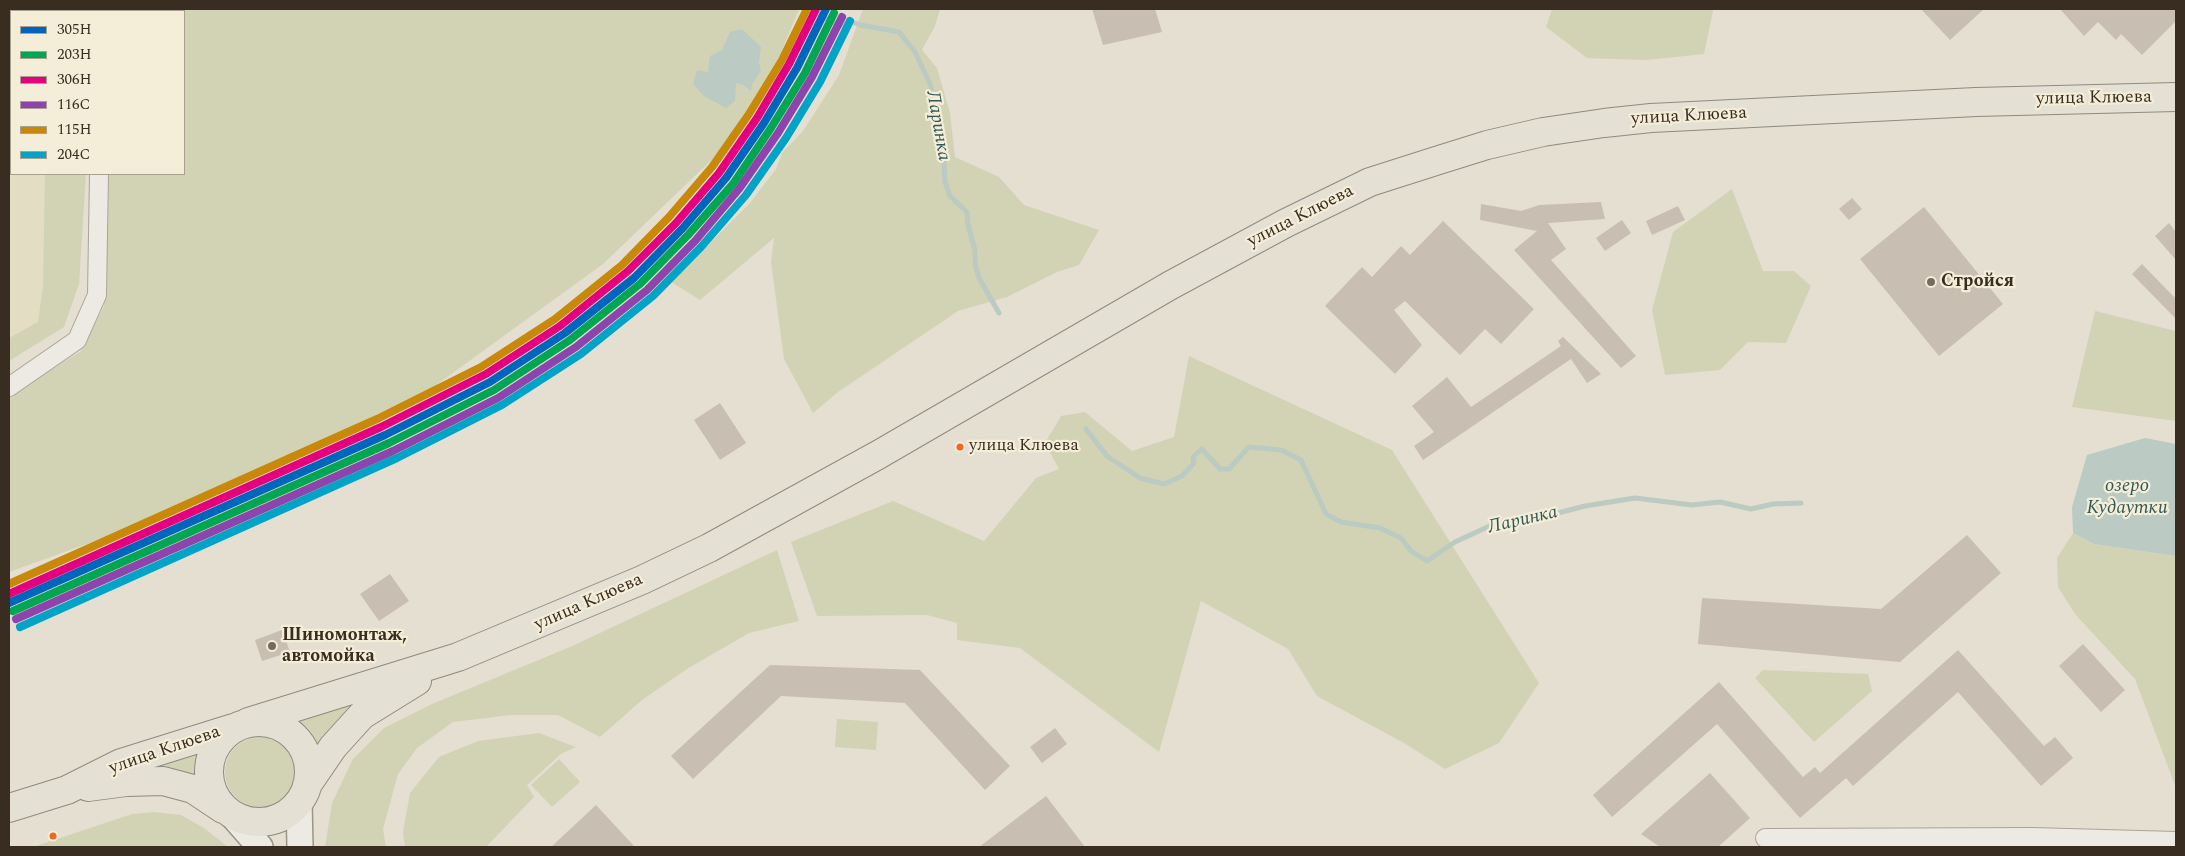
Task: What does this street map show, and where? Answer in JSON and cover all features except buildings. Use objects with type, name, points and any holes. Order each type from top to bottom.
[{"type":"main road","name":"улица Клюева","points":[[9,808],[67,790],[122,763],[458,657],[633,584],[709,548],[878,455],[1171,285],[1286,223],[1370,182],[1487,145],[1543,132],[1623,121],[1976,102],[2176,97]]},
{"type":"main road","name":"улица Клюева","points":[[303,793],[333,747],[362,715],[458,657]]},
{"type":"main road","points":[[273,723],[295,737],[307,759],[303,793],[280,817],[268,821],[255,822],[231,814],[221,805],[209,782],[208,768],[211,755],[217,744],[242,724],[273,723]]},
{"type":"main road","name":"улица Клюева","points":[[67,790],[126,782],[163,781],[193,789],[231,814]]},
{"type":"street","points":[[9,387],[77,340],[97,295],[99,175]]},
{"type":"street","points":[[300,847],[303,793]]},
{"type":"street","points":[[231,814],[260,847]]},
{"type":"street","points":[[1765,838],[2032,836],[2176,841]]},
{"type":"shaded area","points":[[9,9],[49,9],[10,10],[10,175],[53,175],[56,310],[9,342]]},
{"type":"green space","points":[[799,9],[780,55],[724,148],[603,264],[432,388],[164,516],[9,572],[9,398],[23,386],[80,352],[104,306],[106,175],[185,175],[185,10],[110,10]]},
{"type":"green space","points":[[863,9],[940,9],[935,26],[922,50],[937,68],[950,113],[955,157],[999,177],[1024,205],[1099,230],[1079,265],[1057,272],[1007,297],[958,311],[838,392],[813,413],[784,359],[771,262],[774,238],[700,300],[671,282],[750,203],[776,169],[782,153],[803,131],[839,75]]},
{"type":"green space","points":[[1552,9],[1710,9],[1713,11],[1704,54],[1647,60],[1587,58],[1546,27]]},
{"type":"green space","points":[[45,175],[86,175],[79,284],[64,327],[9,361],[9,338],[38,322],[43,286]]},
{"type":"green space","points":[[1732,189],[1763,271],[1794,271],[1811,286],[1786,343],[1748,342],[1720,370],[1665,375],[1652,310],[1673,232]]},
{"type":"green space","points":[[2095,311],[2176,331],[2176,421],[2072,407]]},
{"type":"green space","points":[[1189,356],[1392,450],[1539,683],[1499,743],[1445,769],[1404,743],[1317,696],[1288,649],[1201,601],[1159,752],[1020,648],[957,640],[957,623],[927,615],[817,616],[791,542],[893,501],[984,541],[1036,478],[1059,469],[1045,443],[1061,416],[1085,412],[1132,451],[1174,437]]},
{"type":"green space","points":[[2073,533],[2094,544],[2176,556],[2176,788],[2135,679],[2075,614],[2058,587],[2057,558]]},
{"type":"green space","points":[[777,550],[799,621],[749,633],[687,669],[642,700],[600,737],[558,715],[511,715],[453,722],[417,748],[398,774],[383,829],[386,847],[325,847],[332,803],[353,759],[384,728],[432,704],[570,647]]},
{"type":"green space","points":[[1763,670],[1868,674],[1872,691],[1814,742],[1755,678]]},
{"type":"green space","points":[[374,693],[318,744],[307,728],[296,719]]},
{"type":"green space","points":[[837,719],[878,722],[876,750],[835,747]]},
{"type":"green space","points":[[539,733],[576,747],[561,754],[527,785],[534,797],[486,847],[405,847],[403,832],[410,793],[439,757],[478,741]]},
{"type":"green space","points":[[267,737],[280,743],[289,752],[293,758],[295,772],[293,786],[285,797],[274,805],[253,807],[246,805],[235,797],[227,786],[225,765],[227,758],[235,747],[246,739]]},
{"type":"green space","points":[[200,750],[195,776],[139,769]]},
{"type":"green space","points":[[559,759],[580,782],[552,807],[531,785]]},
{"type":"green space","points":[[154,812],[181,815],[204,828],[228,847],[33,847],[132,814]]},
{"type":"water","points":[[742,29],[761,47],[759,63],[761,70],[752,85],[751,91],[743,85],[736,83],[735,101],[726,108],[704,96],[693,84],[697,70],[708,72],[710,56],[722,50],[730,32]]},
{"type":"water","name":"озеро Кудаутки","points":[[2145,438],[2176,444],[2176,556],[2094,544],[2073,533],[2072,507],[2087,455]]},
{"type":"waterway","name":"Ларинка","points":[[808,9],[840,26],[847,20],[860,25],[899,32],[915,52],[931,86],[934,112],[943,141],[945,182],[950,196],[967,212],[979,278],[999,313]]},
{"type":"waterway","name":"Ларинка","points":[[1086,429],[1107,456],[1140,478],[1164,484],[1182,476],[1194,463],[1193,457],[1202,449],[1220,469],[1229,469],[1249,447],[1281,450],[1301,460],[1326,514],[1341,522],[1380,528],[1401,538],[1411,551],[1427,561],[1455,542],[1494,524],[1527,521],[1585,506],[1635,498],[1692,505],[1720,502],[1751,509],[1773,504],[1801,503]]},
{"type":"transit line","name":"115Н","points":[[9,584],[377,419],[481,367],[555,319],[622,265],[669,217],[712,167],[749,114],[782,60],[807,9]]},
{"type":"transit line","name":"306Н","points":[[9,594],[381,427],[486,374],[560,326],[628,271],[676,223],[719,173],[757,118],[789,64],[816,9]]},
{"type":"transit line","name":"305Н","points":[[9,603],[385,435],[490,382],[565,333],[634,278],[682,229],[726,178],[764,123],[797,68],[826,9]]},
{"type":"transit line","name":"203Н","points":[[13,611],[389,443],[494,390],[570,340],[640,284],[688,235],[733,184],[805,73],[834,13]]},
{"type":"transit line","name":"116С","points":[[16,619],[393,451],[498,398],[576,347],[647,290],[695,241],[739,189],[778,133],[812,77],[842,17]]},
{"type":"transit line","name":"204С","points":[[20,627],[397,458],[502,405],[581,354],[653,296],[701,247],[746,195],[786,138],[820,82],[850,21]]},
{"type":"place","name":"Стройся","points":[[1931,282]]},
{"type":"place","name":"улица Клюева","points":[[960,447]]},
{"type":"place","name":"Шиномонтаж, автомойка","points":[[272,646]]}]
